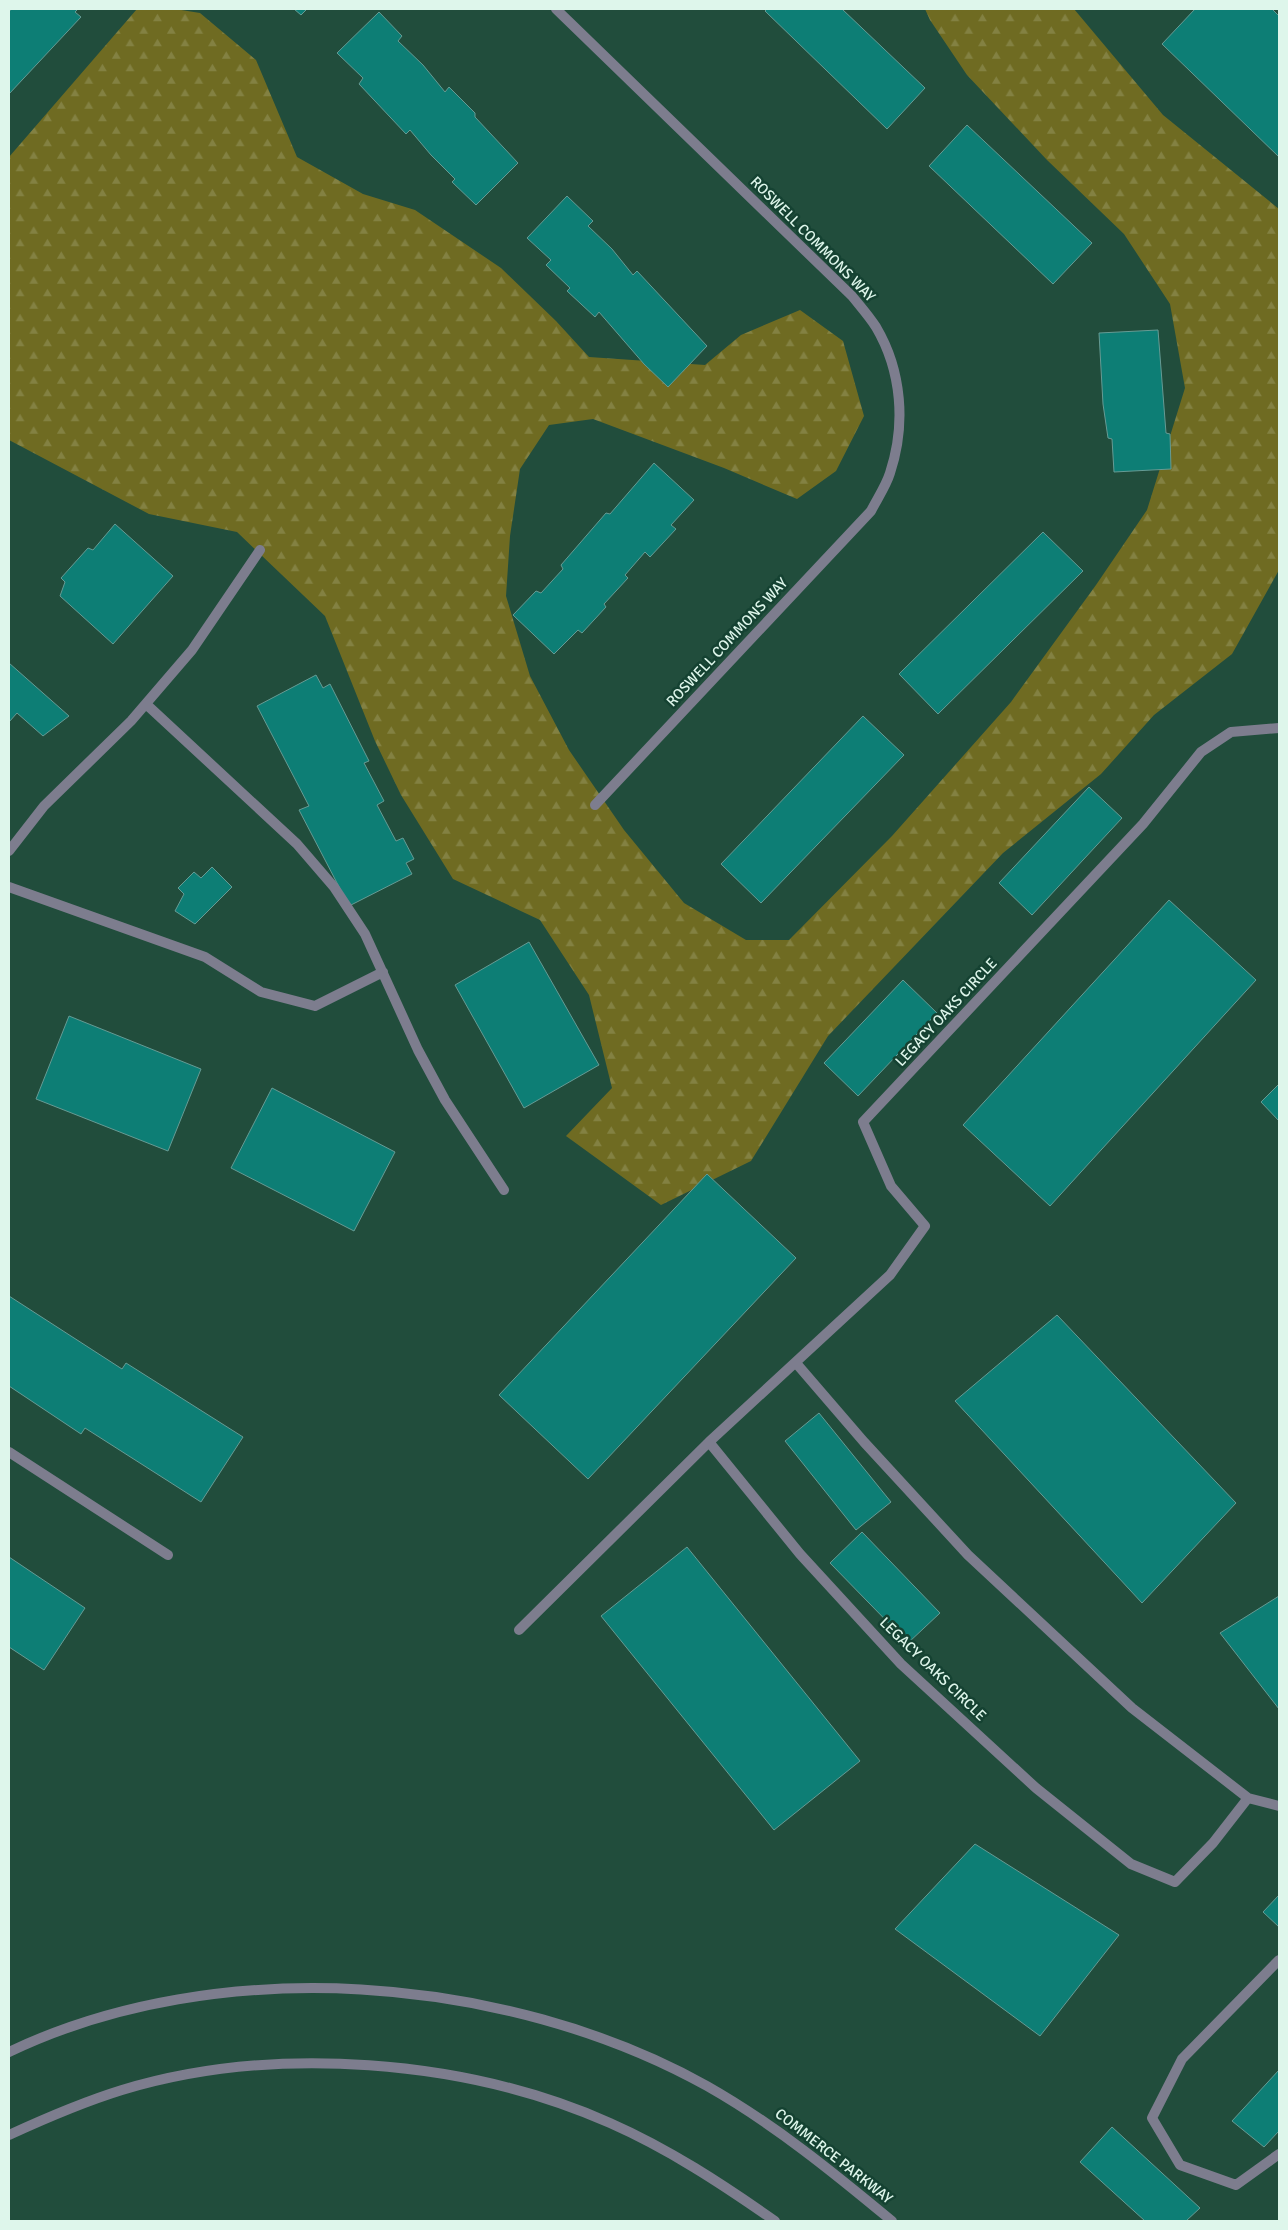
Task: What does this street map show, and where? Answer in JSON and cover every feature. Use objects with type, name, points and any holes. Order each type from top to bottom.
[{"type":"street","name":"ROSWELL COMMONS WAY","points":[[556,9],[852,296],[876,327],[893,365],[899,400],[899,436],[890,474],[871,511],[595,805]]},
{"type":"street","points":[[9,851],[44,806],[132,721],[192,650],[260,550]]},
{"type":"street","points":[[146,704],[297,844],[334,887],[365,934],[418,1050],[445,1100],[504,1190]]},
{"type":"street","name":"LEGACY OAKS CIRCLE","points":[[1248,1798],[1212,1843],[1175,1882],[1131,1864],[1036,1788],[901,1664],[800,1554],[709,1442],[890,1275],[925,1226],[891,1186],[863,1122],[1142,824],[1201,752],[1231,732],[1279,728]]},
{"type":"street","points":[[9,887],[205,957],[261,992],[315,1006],[383,972]]},
{"type":"street","points":[[796,1363],[864,1442],[968,1555],[1132,1708],[1248,1798],[1279,1806]]},
{"type":"street","points":[[519,1630],[709,1442]]},
{"type":"street","points":[[9,1452],[168,1555]]},
{"type":"street","points":[[1279,1960],[1182,2059],[1152,2118],[1180,2166],[1236,2185],[1279,2154]]},
{"type":"street","name":"COMMERCE PARKWAY","points":[[9,2052],[28,2043],[102,2017],[180,1998],[256,1990],[332,1988],[409,1992],[497,2008],[571,2027],[640,2054],[705,2085],[764,2120],[822,2162],[892,2221]]},
{"type":"street","points":[[9,2135],[57,2113],[123,2090],[192,2074],[261,2066],[322,2064],[400,2068],[480,2082],[548,2099],[610,2123],[669,2152],[722,2183],[775,2221]]},
{"type":"green space","points":[[137,9],[175,9],[200,13],[256,60],[297,157],[363,194],[415,210],[501,268],[556,321],[589,357],[705,365],[741,335],[800,310],[843,341],[864,416],[836,471],[797,499],[724,468],[593,419],[549,425],[520,469],[510,536],[506,596],[530,676],[569,750],[624,830],[684,903],[746,940],[789,940],[892,836],[1011,702],[1096,585],[1147,510],[1185,388],[1170,304],[1124,234],[1047,160],[967,75],[930,20],[925,9],[1074,9],[1163,115],[1279,209],[1279,570],[1232,654],[1154,715],[1101,774],[1003,853],[828,1036],[751,1161],[661,1205],[566,1136],[612,1088],[589,995],[540,920],[453,879],[401,795],[375,741],[325,616],[237,532],[149,514],[9,440],[9,157]]},
{"type":"building","points":[[11,9],[78,9],[75,12],[81,17],[9,94],[9,12]]},
{"type":"building","points":[[294,9],[307,9],[301,15]]},
{"type":"building","points":[[767,9],[842,9],[925,88],[887,129],[765,11]]},
{"type":"building","points":[[1195,9],[1272,9],[1279,16],[1279,157],[1162,44]]},
{"type":"building","points":[[379,12],[402,36],[398,41],[423,65],[445,92],[449,87],[475,113],[475,117],[518,163],[476,205],[452,182],[455,179],[410,130],[406,134],[359,84],[363,78],[337,53]]},
{"type":"building","points":[[967,125],[1092,243],[1053,284],[929,166]]},
{"type":"building","points":[[567,196],[593,221],[588,226],[612,249],[633,275],[637,271],[707,346],[668,387],[644,364],[599,312],[595,317],[567,291],[570,288],[546,265],[551,260],[527,238]]},
{"type":"building","points":[[1158,330],[1166,433],[1170,434],[1171,469],[1114,472],[1112,439],[1108,438],[1103,404],[1099,333]]},
{"type":"building","points":[[654,463],[694,500],[671,525],[676,529],[650,557],[645,552],[625,575],[628,578],[604,604],[606,607],[582,633],[578,630],[554,654],[513,615],[536,591],[541,593],[563,569],[561,565],[606,513],[610,514]]},
{"type":"building","points":[[115,524],[173,576],[113,644],[60,596],[65,582],[61,578],[88,548],[93,550]]},
{"type":"building","points":[[1043,532],[1083,571],[938,714],[899,674]]},
{"type":"building","points":[[9,663],[69,716],[43,736],[17,713],[9,722]]},
{"type":"building","points":[[316,675],[323,688],[330,684],[369,761],[364,763],[384,801],[377,805],[396,841],[403,838],[414,859],[406,863],[412,874],[349,906],[299,810],[309,806],[257,706]]},
{"type":"building","points":[[863,716],[904,755],[761,903],[721,864]]},
{"type":"building","points":[[1089,787],[1122,818],[1032,915],[999,883]]},
{"type":"building","points":[[212,867],[232,887],[195,924],[175,911],[184,894],[178,888],[194,872],[201,878]]},
{"type":"building","points":[[1169,900],[1256,980],[1050,1206],[963,1125]]},
{"type":"building","points":[[529,942],[599,1065],[524,1108],[455,985]]},
{"type":"building","points":[[903,980],[937,1013],[858,1096],[824,1063]]},
{"type":"building","points":[[69,1016],[201,1069],[168,1151],[36,1099]]},
{"type":"building","points":[[1279,1084],[1279,1121],[1261,1102]]},
{"type":"building","points":[[272,1088],[395,1152],[354,1231],[231,1168]]},
{"type":"building","points":[[707,1174],[796,1258],[588,1479],[499,1395]]},
{"type":"building","points":[[9,1296],[122,1369],[126,1363],[243,1437],[201,1502],[85,1428],[81,1434],[9,1386]]},
{"type":"building","points":[[1057,1315],[1236,1503],[1142,1603],[955,1401]]},
{"type":"building","points":[[819,1413],[891,1502],[856,1530],[785,1441]]},
{"type":"building","points":[[862,1532],[940,1613],[908,1643],[830,1563]]},
{"type":"building","points":[[687,1547],[860,1761],[774,1830],[601,1616]]},
{"type":"building","points":[[9,1557],[85,1608],[44,1670],[9,1647]]},
{"type":"building","points":[[1279,1596],[1279,1709],[1220,1633]]},
{"type":"building","points":[[975,1844],[1119,1935],[1040,2036],[895,1929]]},
{"type":"building","points":[[1279,1895],[1279,1927],[1263,1912]]},
{"type":"building","points":[[1279,2070],[1279,2131],[1264,2147],[1232,2121]]},
{"type":"building","points":[[1112,2127],[1200,2208],[1186,2221],[1145,2221],[1080,2162]]}]
